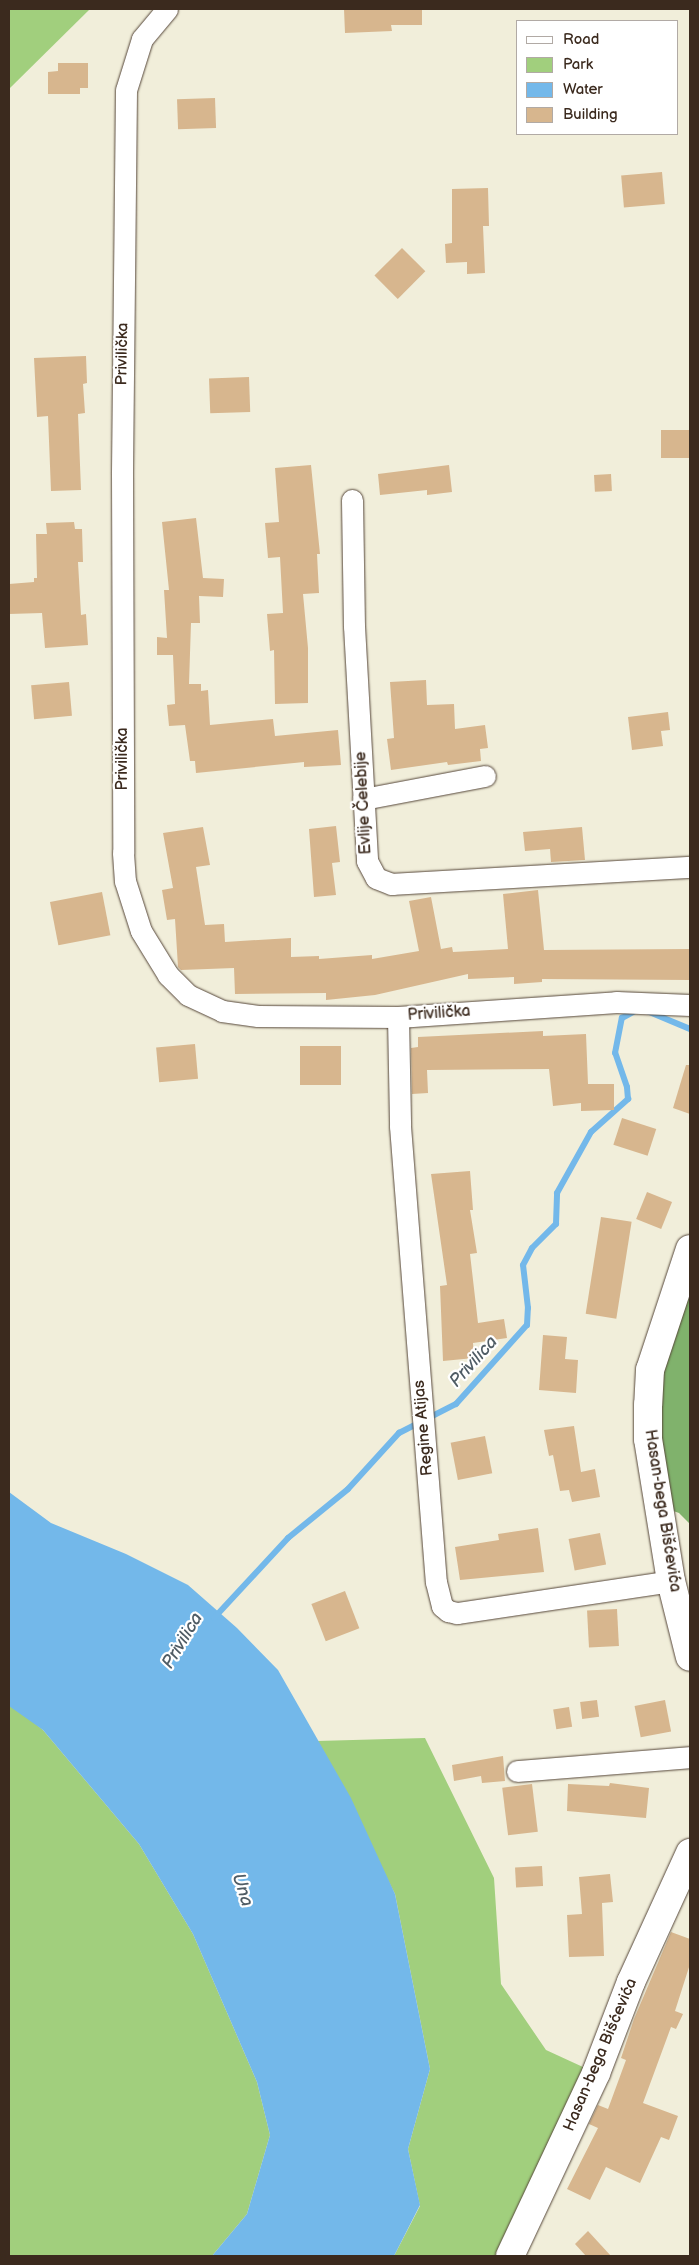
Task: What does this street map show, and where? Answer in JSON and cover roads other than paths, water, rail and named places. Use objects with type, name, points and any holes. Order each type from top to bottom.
[{"type":"street","name":"Privilička","points":[[167,9],[142,39],[126,90],[122,474],[125,881],[132,908],[154,954],[175,981],[204,1004],[222,1011],[258,1016],[398,1017],[616,1002],[690,1006]]},
{"type":"street","name":"Evlije Čelebije","points":[[352,500],[363,799],[367,861],[376,878],[392,884],[581,871],[690,867]]},
{"type":"street","points":[[363,799],[485,776]]},
{"type":"street","name":"Regine Atijas","points":[[398,1017],[402,1145],[436,1582],[442,1606],[448,1611],[457,1612],[671,1581]]},
{"type":"street","name":"Hasan-bega Bišćevića","points":[[690,1249],[650,1370],[648,1439],[671,1581],[690,1658]]},
{"type":"street","points":[[517,1771],[690,1757]]},
{"type":"street","name":"Hasan-bega Bišćevića","points":[[510,2256],[596,2073],[634,1974],[690,1853]]},
{"type":"water","name":"Una","points":[[9,1492],[51,1523],[126,1554],[188,1585],[237,1628],[278,1670],[351,1798],[395,1894],[430,2069],[408,2149],[420,2205],[394,2256],[212,2256],[247,2214],[270,2135],[257,2082],[193,1934],[139,1844],[43,1730],[9,1706]]},
{"type":"waterway","name":"Privilica","points":[[214,1618],[288,1538],[348,1489],[399,1433],[456,1404],[527,1325],[528,1308],[523,1265],[532,1248],[556,1224],[557,1193],[591,1132],[628,1099],[627,1087],[615,1053],[622,1018],[635,1011]]},
{"type":"waterway","name":"Privilica","points":[[647,1011],[690,1029]]}]
